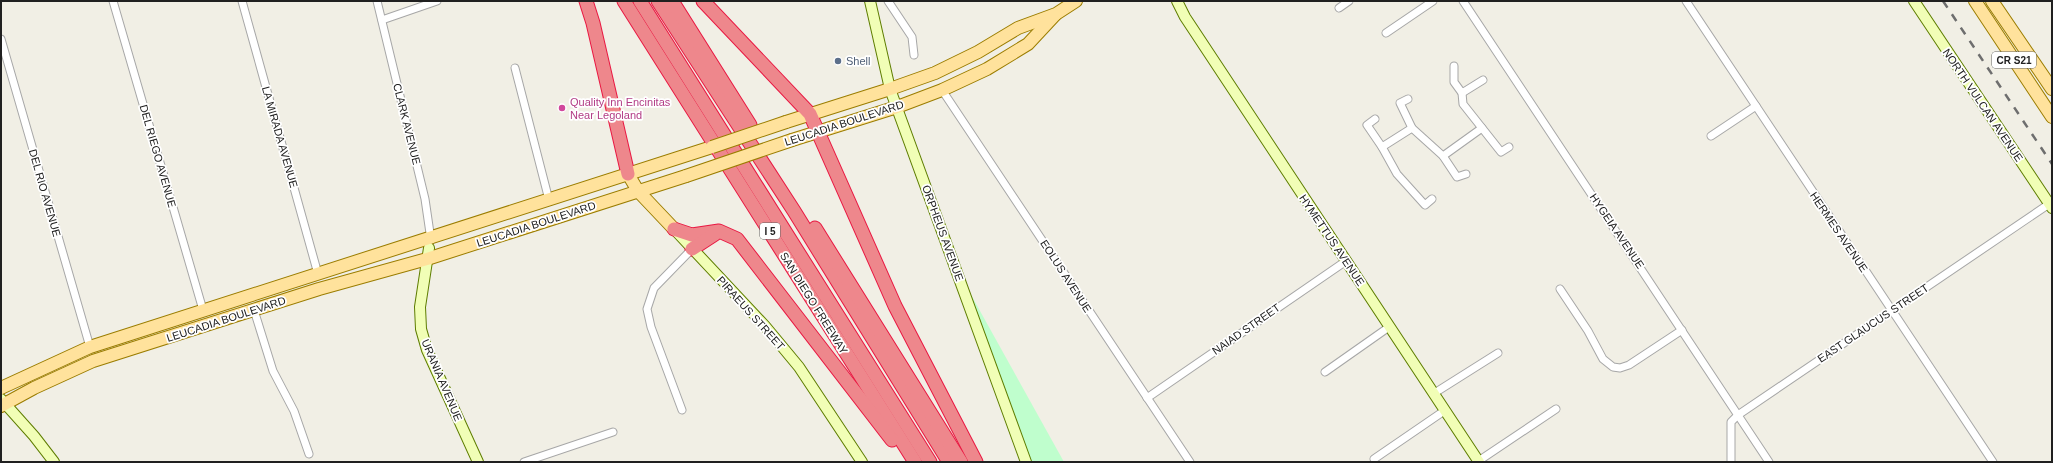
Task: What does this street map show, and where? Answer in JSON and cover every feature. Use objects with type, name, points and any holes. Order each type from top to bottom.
[{"type":"highway","points":[[586,1],[593,24],[628,174]]},
{"type":"highway","name":"SAN DIEGO FREEWAY","points":[[624,1],[915,462]]},
{"type":"highway","points":[[640,1],[930,462]]},
{"type":"highway","points":[[658,1],[794,211],[949,462]]},
{"type":"highway","points":[[672,1],[961,462]]},
{"type":"highway","points":[[703,1],[810,114],[896,306],[976,462]]},
{"type":"highway","points":[[674,229],[692,235],[719,231],[736,239],[909,462]]},
{"type":"highway","points":[[692,249],[719,231]]},
{"type":"main road","name":"LEUCADIA BOULEVARD","points":[[2,403],[93,361],[319,289],[430,248],[549,200],[890,89],[935,72],[978,52],[1018,28],[1056,14],[1076,1]]},
{"type":"main road","name":"CR S21","points":[[1992,1],[2052,89]]},
{"type":"main road","name":"CR S21","points":[[1977,2],[2052,117]]},
{"type":"main road","name":"LEUCADIA BOULEVARD","points":[[1,388],[90,348],[203,310],[318,274],[430,248],[638,191],[896,107],[942,90],[987,69],[1028,44],[1056,14]]},
{"type":"main road","name":"PIRAEUS STREET","points":[[628,174],[638,191],[674,229]]},
{"type":"street","name":"DEL RIEGO AVENUE","points":[[113,1],[203,310]]},
{"type":"street","name":"LA MIRADA AVENUE","points":[[242,1],[318,274]]},
{"type":"street","name":"CLARK AVENUE","points":[[377,1],[425,199],[430,248]]},
{"type":"street","points":[[382,20],[436,1]]},
{"type":"street","name":"ORPHEUS AVENUE","points":[[870,1],[890,89],[896,107],[1026,462]]},
{"type":"street","points":[[888,1],[912,37],[914,55]]},
{"type":"street","name":"HYMETTUS AVENUE","points":[[1172,1],[1185,17],[1478,462]]},
{"type":"street","name":"HYMETTUS AVENUE","points":[[1177,1],[1185,17]]},
{"type":"street","points":[[1339,8],[1349,1]]},
{"type":"street","points":[[1386,33],[1434,1]]},
{"type":"street","name":"HYGEIA AVENUE","points":[[1463,1],[1770,462]]},
{"type":"street","name":"HERMES AVENUE","points":[[1686,1],[1993,462]]},
{"type":"street","name":"NORTH VULCAN AVENUE","points":[[1914,1],[2051,206]]},
{"type":"street","name":"DEL RIO AVENUE","points":[[1,38],[90,348]]},
{"type":"street","points":[[1454,66],[1454,82],[1462,93],[1464,104],[1501,152],[1509,147]]},
{"type":"street","points":[[515,68],[549,200]]},
{"type":"street","points":[[1462,93],[1483,80]]},
{"type":"street","name":"EOLUS AVENUE","points":[[942,90],[1190,462]]},
{"type":"street","points":[[1408,99],[1400,103],[1412,128],[1443,156],[1457,177],[1466,174]]},
{"type":"street","points":[[1711,136],[1756,106]]},
{"type":"street","points":[[1375,119],[1367,125],[1382,147],[1397,174],[1426,205],[1432,199]]},
{"type":"street","points":[[1382,147],[1412,128]]},
{"type":"street","points":[[1443,156],[1482,128]]},
{"type":"street","name":"EAST GLAUCUS STREET","points":[[1738,415],[2051,206]]},
{"type":"street","name":"PIRAEUS STREET","points":[[674,229],[765,326],[799,368],[862,462]]},
{"type":"street","name":"URANIA AVENUE","points":[[430,248],[420,306],[421,329],[427,350],[478,462]]},
{"type":"street","points":[[682,410],[651,327],[647,309],[654,288],[692,249]]},
{"type":"street","name":"NAIAD STREET","points":[[1147,398],[1346,260]]},
{"type":"street","points":[[1560,289],[1588,331],[1603,359],[1613,367],[1620,368],[1629,365],[1682,330]]},
{"type":"street","points":[[254,310],[273,371],[294,411],[309,454]]},
{"type":"street","points":[[1325,372],[1389,327]]},
{"type":"street","points":[[1433,394],[1498,353]]},
{"type":"street","points":[[2,403],[34,436],[54,462]]},
{"type":"street","points":[[1374,459],[1444,410]]},
{"type":"street","points":[[1478,462],[1556,410]]},
{"type":"street","points":[[1731,462],[1731,422],[1738,415]]},
{"type":"street","points":[[524,462],[613,432]]},
{"type":"green space","points":[[950,257],[1064,462],[1024,462]]},
{"type":"railway","points":[[1943,1],[2052,164]]},
{"type":"place","name":"Shell","points":[[838,61]]},
{"type":"place","name":"Quality Inn Encinitas Near Legoland","points":[[562,108]]}]
